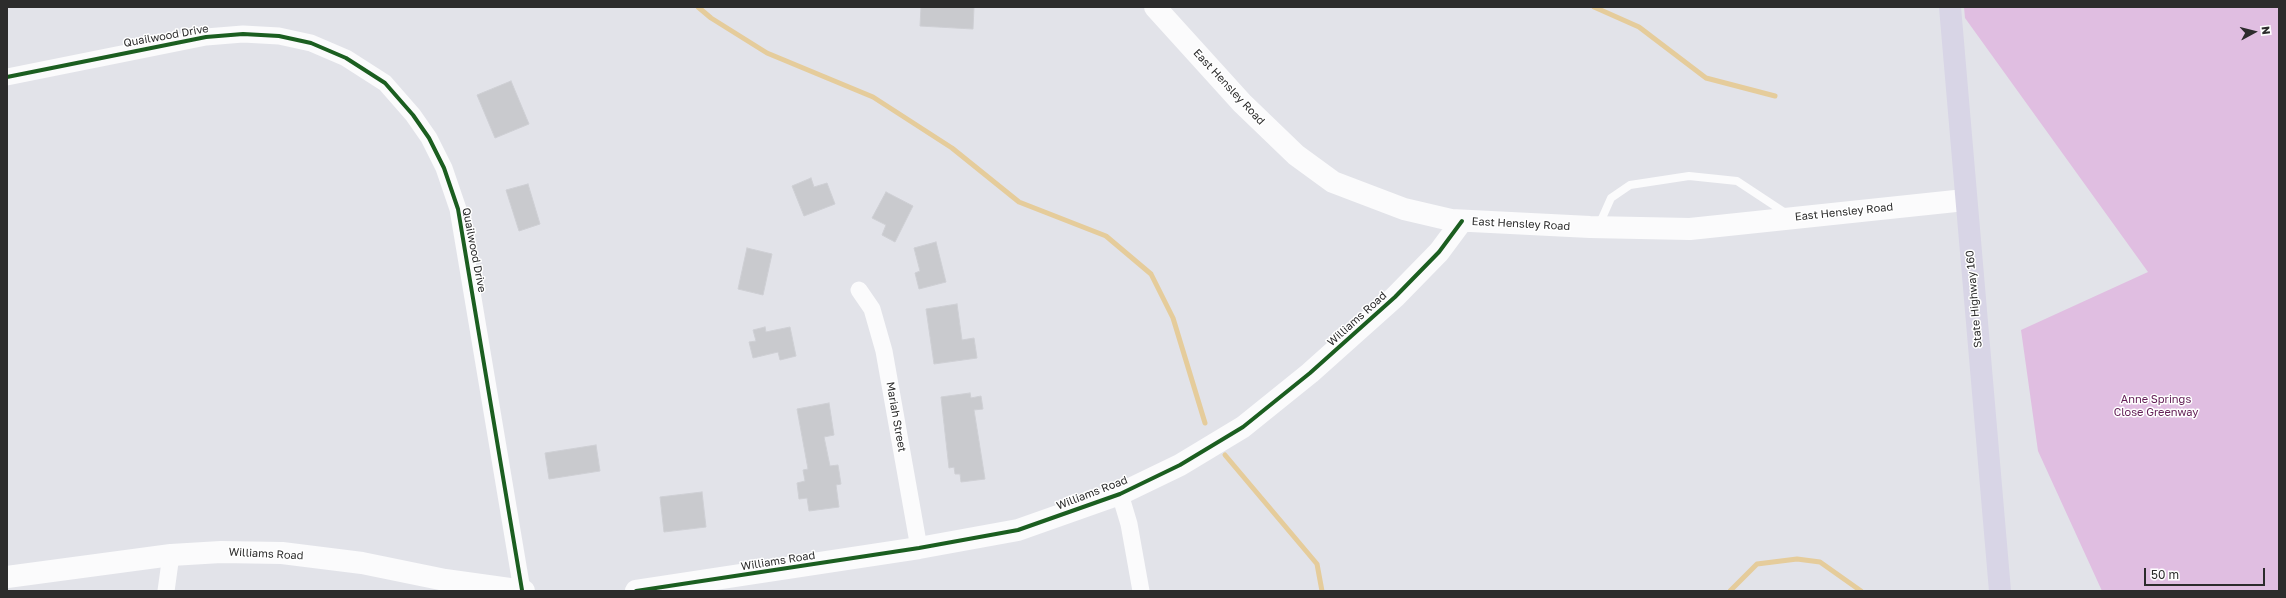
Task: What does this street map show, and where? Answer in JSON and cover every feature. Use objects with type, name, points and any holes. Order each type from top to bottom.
[{"type":"main road","name":"State Highway 160","points":[[1950,7],[1965,200],[2000,591]]},
{"type":"street","name":"East Hensley Road","points":[[1155,7],[1242,103],[1296,155],[1333,182],[1404,209],[1462,221],[1690,229],[1965,200]]},
{"type":"street","name":"Quailwood Drive","points":[[7,77],[206,37],[243,34],[278,36],[311,43],[346,58],[385,83],[414,115],[429,138],[444,168],[458,209],[523,591]]},
{"type":"street","name":"Williams Road","points":[[636,591],[919,548],[1018,530],[1120,494],[1180,465],[1243,427],[1310,374],[1394,298],[1439,252],[1462,221]]},
{"type":"street","name":"Mariah Street","points":[[859,290],[872,309],[884,351],[919,548]]},
{"type":"street","points":[[1120,494],[1129,524],[1141,591]]},
{"type":"street","name":"Williams Road","points":[[7,577],[170,555],[221,552],[282,553],[362,563],[445,580],[523,591]]},
{"type":"street","points":[[166,591],[170,555]]},
{"type":"lane","points":[[1599,227],[1611,198],[1630,185],[1689,176],[1737,181],[1792,218]]},
{"type":"green space","name":"Anne Springs Close Greenway","points":[[1964,7],[2279,7],[2279,591],[2102,591],[2038,451],[2021,330],[2148,272],[1965,18]]},
{"type":"building","points":[[921,7],[974,7],[973,29],[920,26]]},
{"type":"building","points":[[511,81],[529,124],[495,138],[477,95]]},
{"type":"building","points":[[811,178],[814,187],[827,183],[835,204],[804,216],[792,186]]},
{"type":"building","points":[[528,184],[540,224],[519,231],[506,190]]},
{"type":"building","points":[[886,192],[913,206],[895,242],[882,235],[886,225],[872,218]]},
{"type":"building","points":[[936,242],[946,282],[919,289],[915,273],[920,271],[914,248]]},
{"type":"building","points":[[747,248],[772,254],[763,295],[738,289]]},
{"type":"building","points":[[957,304],[962,340],[974,338],[977,358],[934,364],[926,309]]},
{"type":"building","points":[[765,327],[766,332],[790,327],[796,356],[780,360],[778,352],[753,358],[749,342],[756,341],[753,330]]},
{"type":"building","points":[[970,393],[971,398],[981,396],[983,409],[974,410],[985,479],[961,482],[960,474],[955,474],[954,467],[949,468],[941,397]]},
{"type":"building","points":[[829,403],[834,435],[824,437],[830,466],[838,465],[841,484],[836,485],[839,507],[809,511],[807,498],[799,499],[797,483],[805,481],[803,470],[808,469],[797,409]]},
{"type":"building","points":[[596,445],[600,471],[549,479],[545,453]]},
{"type":"building","points":[[702,492],[706,527],[664,532],[660,497]]},
{"type":"waterway","points":[[698,7],[711,18],[767,53],[873,97],[952,148],[1019,202],[1106,236],[1151,274],[1173,318],[1205,423]]},
{"type":"waterway","points":[[1594,7],[1639,27],[1706,78],[1775,96]]},
{"type":"waterway","points":[[1225,455],[1317,564],[1322,591]]},
{"type":"waterway","points":[[1730,591],[1757,564],[1797,559],[1820,562],[1861,591]]},
{"type":"cycle path","points":[[7,77],[206,37],[243,34],[279,36],[311,43],[346,58],[385,83],[413,115],[429,138],[444,168],[458,209],[522,590]]},
{"type":"cycle path","points":[[636,591],[919,548],[1018,530],[1120,494],[1180,465],[1243,427],[1310,373],[1395,297],[1439,252],[1462,221]]}]
